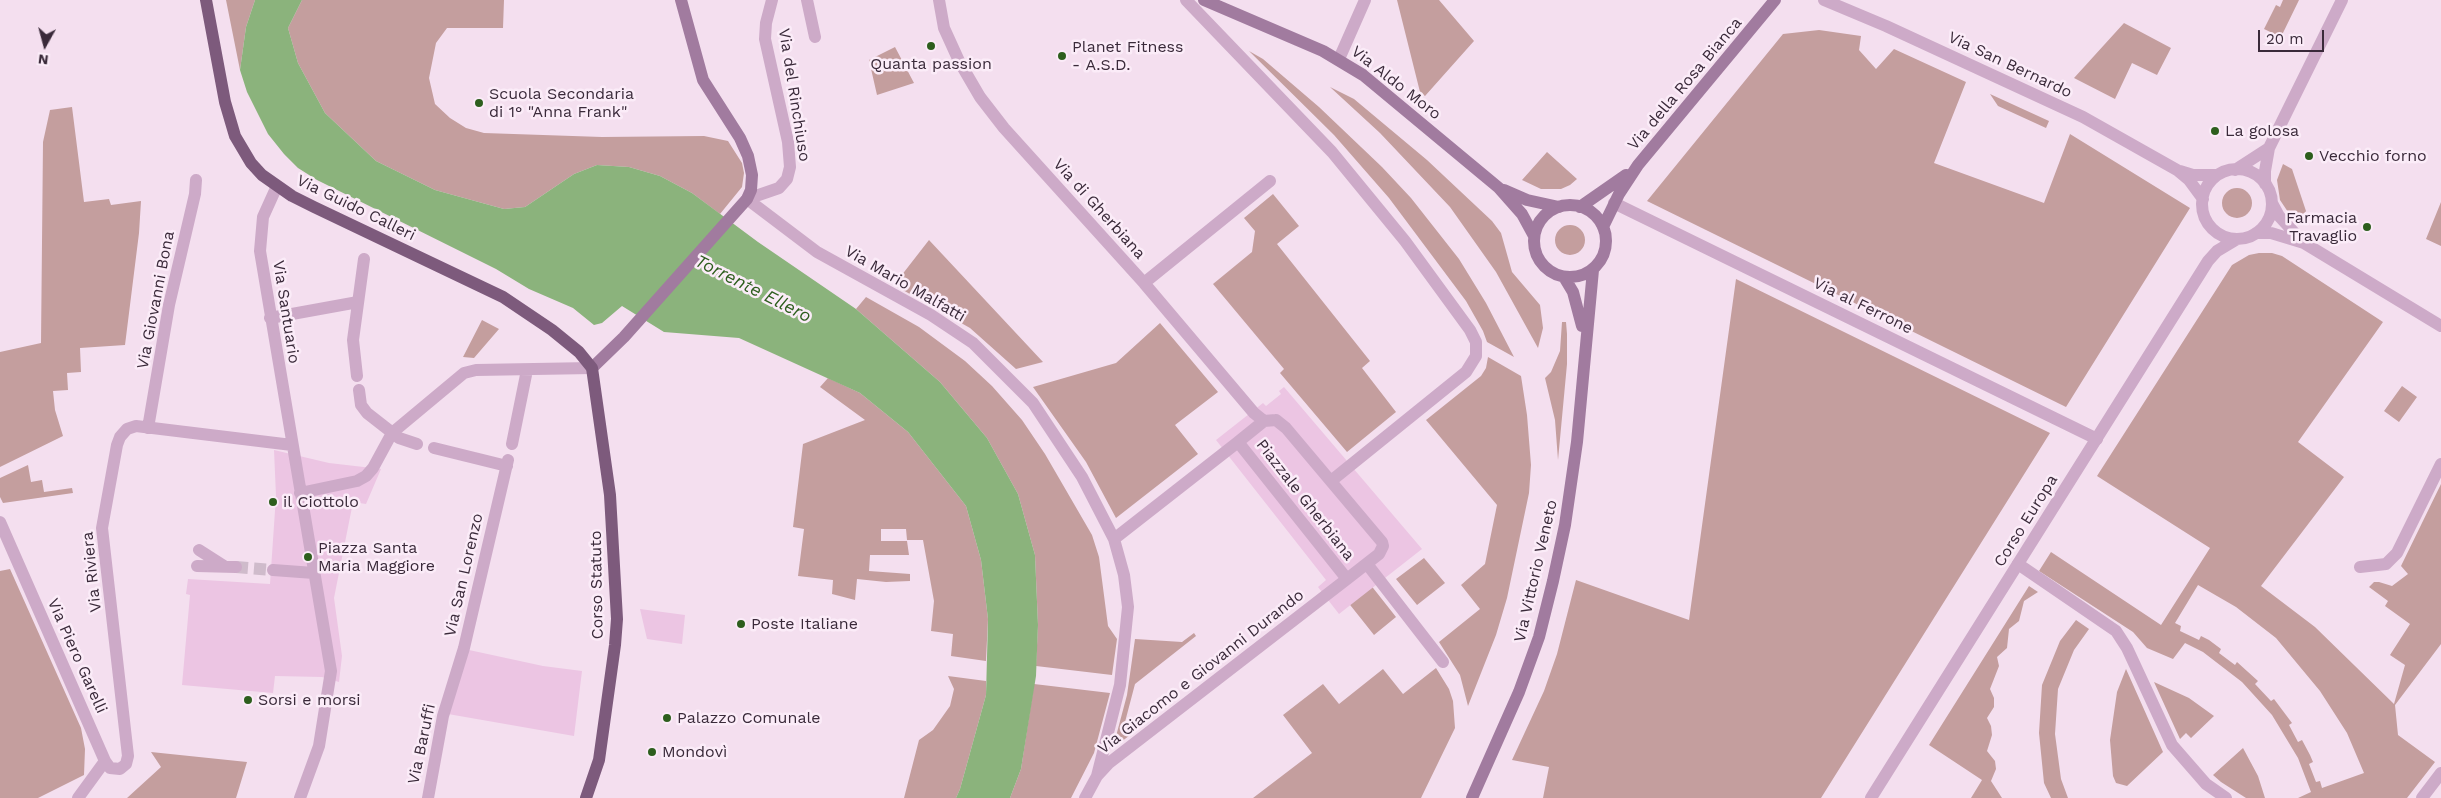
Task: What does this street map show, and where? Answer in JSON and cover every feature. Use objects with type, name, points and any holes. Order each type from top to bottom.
[{"type":"main road","name":"Via Guido Calleri","points":[[206,0],[225,102],[235,136],[250,163],[277,186],[314,207],[504,297],[552,330],[579,352],[592,368]]},
{"type":"main road","points":[[592,368],[624,337],[743,203],[752,182],[748,156],[740,138],[702,80],[681,0]]},
{"type":"main road","name":"Via Aldo Moro","points":[[1204,0],[1275,29],[1340,59],[1409,112],[1499,188],[1522,214],[1534,236]]},
{"type":"main road","name":"Via della Rosa Bianca","points":[[1603,227],[1614,203],[1638,166],[1775,0]]},
{"type":"main road","name":"Via della Rosa Bianca","points":[[1580,206],[1611,187],[1638,166]]},
{"type":"main road","name":"Via Aldo Moro","points":[[1499,188],[1527,200],[1559,207]]},
{"type":"main road","points":[[1593,270],[1584,274],[1564,277],[1554,273],[1541,262],[1535,247],[1534,236],[1542,218],[1559,207],[1580,206],[1589,211],[1603,227]]},
{"type":"main road","name":"Via Vittorio Veneto","points":[[1472,798],[1516,700],[1539,637],[1546,610],[1565,526],[1572,478],[1593,270],[1603,256],[1606,246],[1603,227]]},
{"type":"main road","name":"Via Vittorio Veneto","points":[[1564,277],[1573,292],[1585,339]]},
{"type":"main road","name":"Corso Statuto","points":[[586,798],[599,760],[617,619],[610,495],[592,368]]},
{"type":"street","name":"Via del Rinchiuso","points":[[743,203],[779,188],[787,179],[790,167],[788,142],[766,47],[766,23],[772,0]]},
{"type":"street","name":"Via del Rinchiuso","points":[[807,0],[815,37]]},
{"type":"street","name":"Via di Gherbiana","points":[[939,0],[941,15],[950,42],[980,96],[1004,128],[1144,284],[1254,413],[1264,422]]},
{"type":"street","points":[[1186,0],[1332,152],[1404,241],[1470,330],[1476,342],[1478,352],[1470,367],[1331,480]]},
{"type":"street","points":[[1340,59],[1365,0]]},
{"type":"street","name":"Via San Bernardo","points":[[1824,0],[1886,26],[2083,117],[2177,170],[2189,180],[2203,200]]},
{"type":"street","points":[[2304,243],[2280,216],[2272,203],[2265,184],[2265,171],[2269,148],[2342,0]]},
{"type":"street","points":[[2203,200],[2205,190],[2217,176],[2235,170],[2269,148]]},
{"type":"street","name":"Via San Bernardo","points":[[2177,170],[2193,175],[2217,176]]},
{"type":"street","points":[[2235,170],[2247,171],[2257,176],[2265,184]]},
{"type":"street","name":"Via Giovanni Bona","points":[[148,428],[170,305],[195,194],[196,180]]},
{"type":"street","points":[[1144,284],[1270,181]]},
{"type":"street","name":"Via Santuario","points":[[277,186],[263,217],[259,238],[270,318],[292,445]]},
{"type":"street","name":"Corso Europa","points":[[2203,200],[2202,208],[2211,239],[2208,261]]},
{"type":"street","name":"Via Mario Malfatti","points":[[743,203],[817,252],[957,331],[987,355],[1018,387],[1068,454],[1114,539],[1120,556],[1127,594],[1127,631],[1120,685],[1097,776]]},
{"type":"street","name":"Via al Ferrone","points":[[1614,203],[2097,439]]},
{"type":"street","points":[[2256,233],[2265,225],[2270,215],[2272,203]]},
{"type":"street","points":[[2208,224],[2216,232],[2226,237],[2237,239]]},
{"type":"street","points":[[2256,233],[2271,232],[2304,243],[2441,326]]},
{"type":"street","name":"Corso Europa","points":[[1871,798],[2208,261],[2216,251],[2237,239],[2256,233]]},
{"type":"street","points":[[358,376],[354,340],[364,259]]},
{"type":"street","points":[[270,318],[358,302]]},
{"type":"street","points":[[300,493],[362,479],[373,468],[392,433],[454,379],[464,373],[476,370],[592,368]]},
{"type":"street","points":[[512,444],[527,370]]},
{"type":"street","points":[[359,390],[363,408],[392,433],[417,444]]},
{"type":"street","name":"Piazzale Gherbiana","points":[[1276,420],[1281,423],[1382,542],[1383,546],[1379,554],[1347,579],[1238,442],[1264,422],[1276,420]]},
{"type":"street","name":"Via Riviera","points":[[105,761],[110,768],[120,769],[126,764],[128,756],[102,528],[120,437],[132,426],[292,445]]},
{"type":"street","points":[[1114,539],[1238,442]]},
{"type":"street","points":[[292,445],[331,671],[319,746],[300,798]]},
{"type":"street","name":"Via San Lorenzo","points":[[434,448],[507,463],[464,648],[449,696]]},
{"type":"street","points":[[2360,568],[2386,564],[2397,553],[2441,464]]},
{"type":"street","name":"Via Piero Garelli","points":[[0,522],[105,761]]},
{"type":"street","points":[[197,566],[230,567],[199,550]]},
{"type":"street","name":"Piazzale Gherbiana","points":[[1367,564],[1443,662]]},
{"type":"street","points":[[2018,564],[2116,631],[2127,648],[2172,745],[2202,780],[2226,798]]},
{"type":"street","points":[[273,570],[314,573]]},
{"type":"street","name":"Via Giacomo e Giovanni Durando","points":[[1085,798],[1097,776],[1109,763],[1347,579]]},
{"type":"street","name":"Via Baruffi","points":[[428,798],[443,716],[449,696]]},
{"type":"street","points":[[78,798],[105,761]]},
{"type":"street","points":[[2422,798],[2441,773]]},
{"type":"shaded area","points":[[226,0],[255,0],[246,27],[240,70]]},
{"type":"shaded area","points":[[302,0],[504,0],[503,28],[447,28],[436,43],[429,78],[435,104],[450,118],[466,128],[484,133],[602,137],[704,136],[728,141],[742,163],[744,173],[742,187],[720,214],[692,193],[660,176],[629,167],[597,165],[574,174],[525,207],[504,209],[435,190],[376,161],[325,113],[298,63],[288,28]]},
{"type":"shaded area","points":[[1397,0],[1439,0],[1474,41],[1425,96],[1420,92]]},
{"type":"shaded area","points":[[2283,0],[2299,0],[2281,37],[2264,29],[2276,5],[2280,7]]},
{"type":"shaded area","points":[[2124,23],[2171,48],[2157,75],[2132,63],[2115,99],[2074,78]]},
{"type":"shaded area","points":[[1819,30],[1861,36],[1859,50],[1876,69],[1894,49],[1966,82],[1934,163],[2044,203],[2070,134],[2190,208],[2066,407],[1647,201],[1783,34]]},
{"type":"shaded area","points":[[895,47],[914,83],[877,95],[869,60]]},
{"type":"shaded area","points":[[1249,51],[1263,59],[1319,107],[1382,167],[1411,198],[1459,259],[1486,303],[1514,357],[1487,342],[1466,301],[1389,198],[1334,135]]},
{"type":"shaded area","points":[[1330,87],[1354,99],[1427,160],[1492,221],[1501,233],[1512,272],[1540,305],[1543,328],[1538,348],[1496,272],[1450,207],[1380,133]]},
{"type":"shaded area","points":[[1990,94],[2049,121],[2046,128],[1998,106]]},
{"type":"shaded area","points":[[72,107],[84,202],[109,199],[111,205],[141,201],[139,233],[125,345],[80,348],[81,372],[67,373],[68,390],[53,391],[55,410],[63,436],[0,467],[0,352],[41,343],[43,142],[50,110]]},
{"type":"shaded area","points":[[1547,152],[1577,179],[1561,189],[1541,189],[1522,180]]},
{"type":"shaded area","points":[[2283,164],[2292,169],[2306,211],[2302,217],[2308,221],[2307,224],[2288,212],[2280,200],[2277,180]]},
{"type":"shaded area","points":[[2237,188],[2243,189],[2251,197],[2251,209],[2243,217],[2237,218],[2231,217],[2223,209],[2222,203],[2223,197],[2231,189]]},
{"type":"shaded area","points":[[1273,194],[1299,226],[1277,244],[1370,361],[1362,368],[1396,412],[1347,452],[1280,373],[1284,369],[1213,284],[1252,252],[1255,231],[1244,218]]},
{"type":"shaded area","points":[[2441,202],[2441,246],[2426,239]]},
{"type":"shaded area","points":[[1570,225],[1576,226],[1584,234],[1584,246],[1576,254],[1570,255],[1564,254],[1556,246],[1555,240],[1556,234],[1564,226]]},
{"type":"shaded area","points":[[929,240],[1043,362],[1016,369],[970,328],[894,285]]},
{"type":"shaded area","points":[[2272,253],[2282,256],[2383,322],[2298,442],[2344,477],[2261,586],[2315,627],[2394,704],[2405,665],[2390,655],[2410,624],[2385,606],[2388,601],[2369,587],[2374,582],[2392,586],[2408,574],[2401,566],[2441,484],[2441,644],[2395,705],[2398,735],[2435,762],[2407,798],[2298,798],[2311,792],[2298,758],[2272,715],[2242,682],[2203,652],[2185,643],[2173,659],[2147,648],[2133,632],[2039,571],[2051,552],[2161,625],[2210,548],[2097,476],[2232,265],[2249,255]],"holes":[[[2198,585],[2236,607],[2276,638],[2320,691],[2347,733],[2364,773],[2322,788],[2320,781],[2316,782],[2309,764],[2313,762],[2310,755],[2302,740],[2298,742],[2289,725],[2292,723],[2274,699],[2271,701],[2255,684],[2258,681],[2237,662],[2235,665],[2219,653],[2221,649],[2209,640],[2201,636],[2199,640],[2180,631],[2181,626],[2175,623]]]},
{"type":"shaded area","points":[[1736,279],[2050,433],[1821,798],[1543,798],[1549,767],[1512,760],[1544,691],[1557,654],[1576,580],[1689,620]]},
{"type":"shaded area","points":[[866,297],[919,327],[965,361],[992,386],[1022,420],[1045,454],[1092,535],[1099,557],[1108,626],[1117,639],[1112,675],[1036,666],[1038,625],[1035,555],[1018,494],[987,438],[940,382],[856,309]]},
{"type":"shaded area","points":[[482,320],[499,329],[474,358],[463,357]]},
{"type":"shaded area","points":[[1562,322],[1566,322],[1567,364],[1558,460],[1555,420],[1545,378],[1551,372],[1560,351]]},
{"type":"shaded area","points":[[1160,323],[1218,392],[1175,425],[1198,454],[1116,518],[1086,462],[1033,387],[1116,363]]},
{"type":"shaded area","points":[[1488,357],[1521,376],[1527,415],[1531,465],[1529,493],[1507,598],[1496,635],[1468,706],[1460,675],[1439,642],[1480,609],[1461,585],[1485,564],[1497,505],[1426,420],[1481,376],[1486,368]]},
{"type":"shaded area","points":[[828,378],[860,393],[908,432],[966,506],[981,560],[988,619],[986,661],[951,656],[953,634],[931,631],[934,601],[923,540],[907,540],[906,529],[881,529],[881,541],[907,541],[909,555],[870,555],[869,571],[910,574],[910,581],[886,582],[857,579],[855,600],[832,594],[833,580],[798,576],[804,529],[793,527],[803,444],[865,420],[820,387]]},
{"type":"shaded area","points":[[2402,386],[2417,397],[2399,422],[2384,411]]},
{"type":"shaded area","points":[[1284,387],[1422,549],[1339,614],[1318,587],[1326,580],[1216,440],[1263,403],[1266,406],[1281,394],[1279,391]]},
{"type":"shaded area","name":"Piazza Santa Maria Maggiore","points":[[274,450],[329,463],[381,469],[366,504],[353,502],[334,598],[342,656],[339,682],[322,677],[275,676],[273,693],[182,685],[190,595],[186,594],[188,579],[270,584],[276,496]]},
{"type":"shaded area","points":[[28,465],[31,482],[42,480],[44,492],[72,488],[73,493],[3,503],[0,497],[0,478]]},
{"type":"shaded area","points":[[1424,558],[1445,583],[1417,605],[1396,579]]},
{"type":"shaded area","points":[[10,569],[81,728],[85,749],[84,775],[38,798],[0,798],[0,571]]},
{"type":"shaded area","points":[[1366,579],[1396,617],[1374,635],[1343,596]]},
{"type":"shaded area","points":[[2029,586],[2038,592],[2024,601],[2019,621],[2009,629],[2007,648],[1997,657],[1999,666],[1990,689],[1994,698],[1994,707],[1987,718],[1991,726],[1992,735],[1987,751],[1995,761],[1996,769],[1991,781],[2002,798],[1971,798],[1982,780],[1929,745]]},
{"type":"shaded area","points":[[640,609],[685,615],[682,644],[647,639]]},
{"type":"shaded area","points":[[2076,620],[2089,629],[2074,650],[2058,689],[2055,734],[2061,779],[2068,798],[2051,798],[2044,783],[2039,733],[2042,685],[2060,641]]},
{"type":"shaded area","points":[[1194,633],[1196,636],[1135,684],[1125,722],[1133,733],[1118,744],[1115,740],[1127,695],[1135,639],[1182,642]]},
{"type":"shaded area","points":[[469,650],[543,666],[582,671],[574,736],[448,714]]},
{"type":"shaded area","points":[[1436,668],[1449,689],[1453,701],[1455,728],[1421,798],[1253,798],[1312,753],[1283,715],[1323,684],[1339,704],[1383,669],[1403,694]]},
{"type":"shaded area","points":[[2126,669],[2163,752],[2127,786],[2116,783],[2113,776],[2110,740],[2117,692]]},
{"type":"shaded area","points":[[948,676],[986,681],[986,695],[960,789],[956,798],[904,798],[919,740],[933,730],[950,706],[954,689]]},
{"type":"shaded area","points":[[2154,682],[2189,698],[2214,716],[2191,738],[2186,733],[2180,739]]},
{"type":"shaded area","points":[[1034,684],[1110,693],[1094,753],[1071,798],[1010,798],[1021,769]]},
{"type":"shaded area","points":[[2243,748],[2258,776],[2265,798],[2246,798],[2213,775]]},
{"type":"shaded area","points":[[151,752],[247,762],[236,798],[127,798],[161,767]]},
{"type":"water","name":"Torrente Ellero","points":[[255,0],[302,0],[288,28],[298,63],[325,113],[376,161],[435,190],[504,209],[525,207],[574,174],[597,165],[629,167],[660,176],[692,193],[758,242],[856,309],[940,382],[987,438],[1018,494],[1035,555],[1038,625],[1036,676],[1021,769],[1010,798],[956,798],[986,695],[988,619],[981,560],[966,506],[908,432],[860,393],[739,338],[664,332],[622,306],[602,323],[594,325],[573,308],[529,289],[496,269],[317,180],[298,168],[268,134],[247,92],[240,70],[246,27]]},
{"type":"tunnel","points":[[236,567],[273,570]]},
{"type":"place","name":"Quanta passion","points":[[931,46]]},
{"type":"place","name":"Planet Fitness - A.S.D.","points":[[1062,56]]},
{"type":"place","name":"Scuola Secondaria di 1° \"Anna Frank\"","points":[[479,103]]},
{"type":"place","name":"La golosa","points":[[2215,131]]},
{"type":"place","name":"Vecchio forno","points":[[2309,156]]},
{"type":"place","name":"Farmacia Travaglio","points":[[2367,227]]},
{"type":"place","name":"il Ciottolo","points":[[273,502]]},
{"type":"place","name":"Piazza Santa Maria Maggiore","points":[[308,557]]},
{"type":"place","name":"Poste Italiane","points":[[741,624]]},
{"type":"place","name":"Sorsi e morsi","points":[[248,700]]},
{"type":"place","name":"Palazzo Comunale","points":[[667,718]]},
{"type":"place","name":"Mondovì","points":[[652,752]]}]
